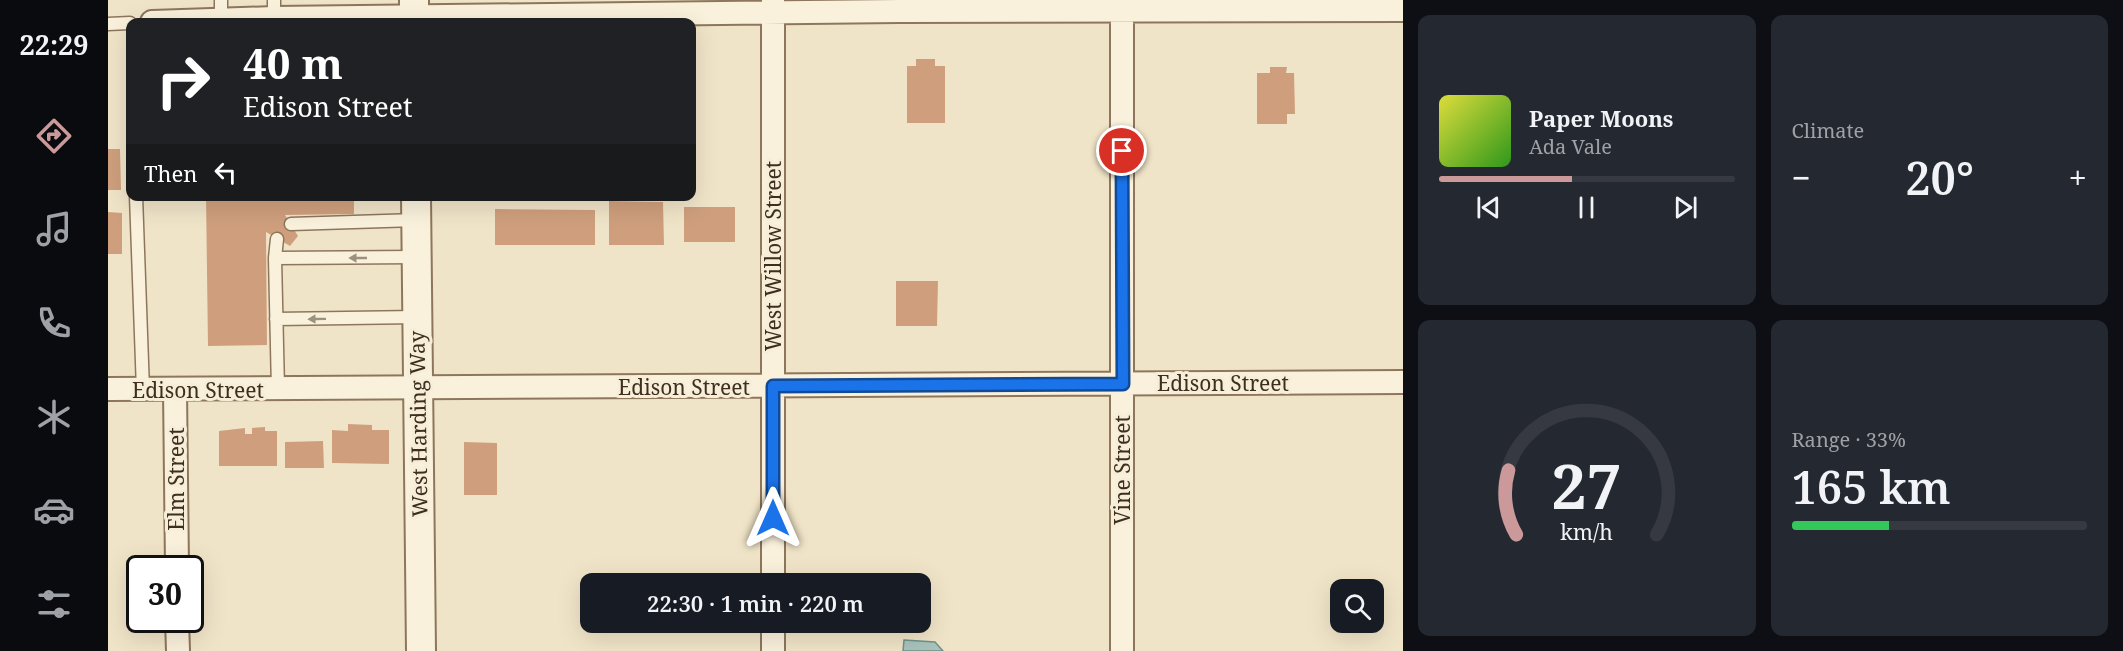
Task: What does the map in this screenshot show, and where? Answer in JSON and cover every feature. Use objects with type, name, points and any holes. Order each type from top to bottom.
[{"type":"street","points":[[175,18],[221,10],[274,9],[414,13],[773,6],[1403,9]]},
{"type":"street","name":"West Willow Street","points":[[773,6],[773,573]]},
{"type":"street","name":"Vine Street","points":[[1122,6],[1122,651]]},
{"type":"street","name":"West Harding Way","points":[[416,208],[421,651]]},
{"type":"street","name":"Edison Street","points":[[108,389],[278,390],[1403,382]]},
{"type":"street","name":"Elm Street","points":[[176,390],[177,555]]},
{"type":"street","points":[[177,633],[178,651]]},
{"type":"street","points":[[773,633],[773,651]]},
{"type":"lane","points":[[108,24],[126,23]]},
{"type":"lane","points":[[135,201],[143,390]]},
{"type":"lane","points":[[291,224],[416,208]]},
{"type":"lane","points":[[278,239],[275,258],[278,390]]},
{"type":"lane","points":[[275,258],[416,257]]},
{"type":"lane","points":[[276,320],[417,317]]},
{"type":"water","points":[[904,640],[935,642],[943,651],[903,651]]},
{"type":"building","points":[[916,59],[935,59],[935,66],[945,66],[945,123],[907,123],[907,66],[916,66]]},
{"type":"building","points":[[1270,67],[1287,67],[1286,73],[1294,73],[1295,114],[1287,114],[1287,124],[1257,124],[1257,73],[1270,73]]},
{"type":"building","points":[[108,149],[120,149],[121,190],[108,190]]},
{"type":"building","points":[[206,201],[354,201],[354,214],[285,215],[298,236],[290,246],[266,232],[267,345],[208,346]]},
{"type":"building","points":[[609,201],[663,202],[664,245],[609,245]]},
{"type":"building","points":[[684,207],[735,207],[735,242],[684,242]]},
{"type":"building","points":[[495,209],[595,210],[595,245],[495,245]]},
{"type":"building","points":[[108,212],[122,213],[122,254],[108,254]]},
{"type":"building","points":[[896,281],[938,281],[937,326],[896,326]]},
{"type":"building","points":[[348,424],[372,425],[372,430],[389,430],[389,464],[332,463],[332,430],[348,431]]},
{"type":"building","points":[[265,427],[265,431],[277,431],[277,466],[219,466],[219,431],[245,428],[245,434],[252,434],[252,428]]},
{"type":"building","points":[[323,441],[324,468],[285,468],[285,442]]},
{"type":"building","points":[[464,442],[497,443],[497,495],[464,495]]},
{"type":"route","points":[[773,518],[773,386],[1123,384],[1122,151]]}]
